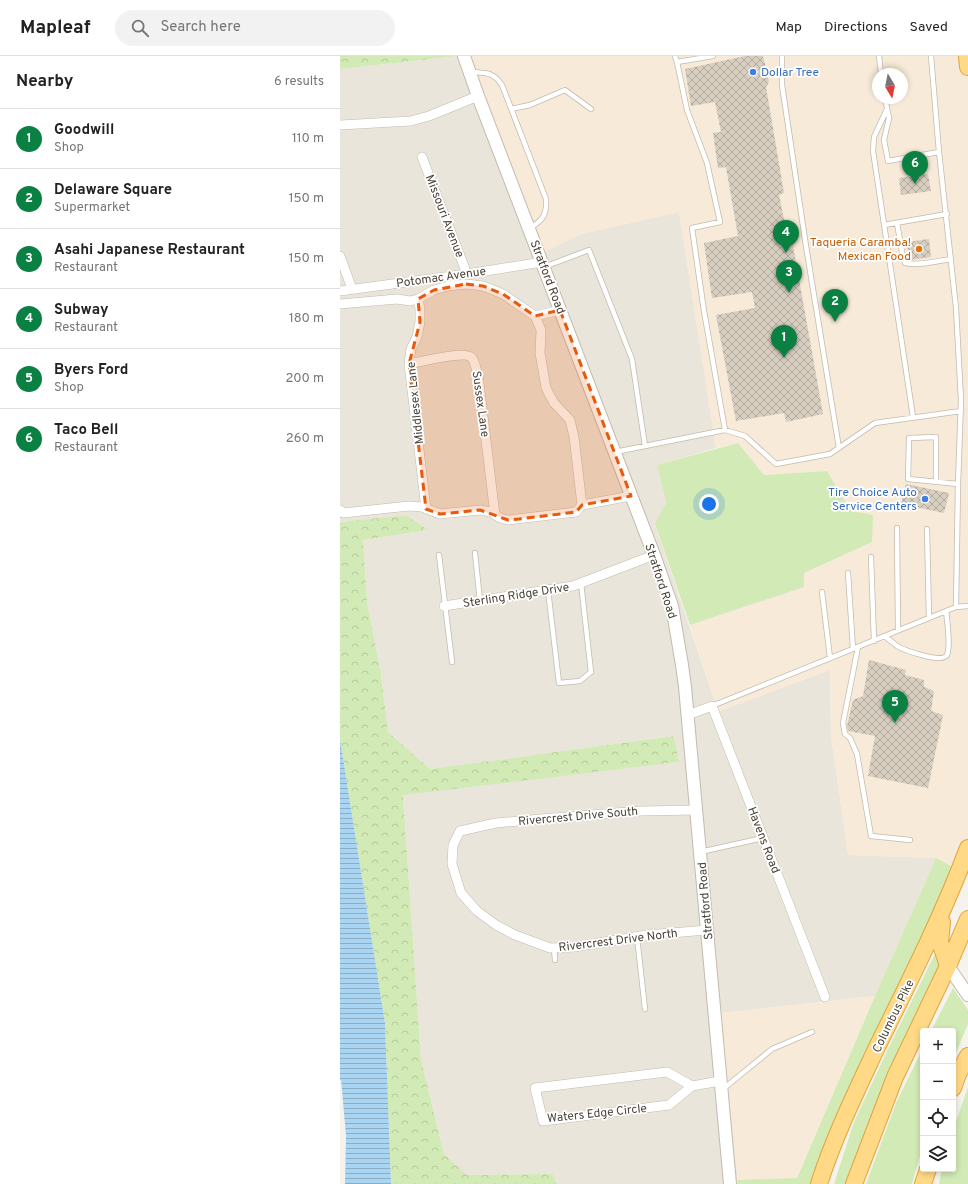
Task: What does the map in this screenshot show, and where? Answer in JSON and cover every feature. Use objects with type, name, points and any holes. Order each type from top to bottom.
[{"type":"highway","points":[[967,56],[968,67]]},
{"type":"highway","name":"Columbus Pike","points":[[819,1184],[831,1151],[860,1083],[944,908],[968,848]]},
{"type":"highway","points":[[944,908],[940,942],[948,966]]},
{"type":"highway","points":[[854,1184],[895,1077],[948,966],[968,919]]},
{"type":"highway","points":[[956,1080],[968,1057]]},
{"type":"highway","points":[[923,1184],[927,1172]]},
{"type":"street","name":"Stratford Road","points":[[464,56],[654,555],[672,606],[682,665],[688,715],[730,1184]]},
{"type":"street","points":[[340,125],[411,121],[429,116],[478,96]]},
{"type":"street","name":"Missouri Avenue","points":[[422,157],[467,274]]},
{"type":"street","points":[[340,256],[352,289]]},
{"type":"street","name":"Potomac Avenue","points":[[340,290],[543,264]]},
{"type":"street","points":[[340,304],[397,298],[410,301],[418,299],[434,290],[448,286],[466,284],[483,286],[504,294],[535,316],[541,330],[540,353],[546,388],[554,403],[570,420],[574,437],[582,505]]},
{"type":"street","name":"Middlesex Lane","points":[[418,299],[420,322],[417,337],[411,349],[409,364],[426,509]]},
{"type":"street","points":[[535,316],[560,310]]},
{"type":"street","name":"Sussex Lane","points":[[409,364],[458,355],[469,356],[473,359],[478,374],[495,515]]},
{"type":"street","points":[[340,510],[343,513],[409,506],[422,507],[440,514],[480,510],[508,520],[576,512],[582,505],[631,496]]},
{"type":"street","name":"Sterling Ridge Drive","points":[[444,606],[573,586],[654,555]]},
{"type":"street","points":[[688,715],[712,706]]},
{"type":"street","name":"Havens Road","points":[[712,706],[826,997]]},
{"type":"street","name":"Rivercrest Drive South","points":[[460,831],[496,823],[549,818],[641,811],[696,810]]},
{"type":"street","name":"Rivercrest Drive North","points":[[460,831],[454,845],[452,864],[461,893],[477,911],[515,935],[550,948],[554,948],[574,947],[637,937],[707,930]]},
{"type":"street","points":[[948,966],[968,995]]},
{"type":"street","name":"Waters Edge Circle","points":[[692,1086],[669,1105],[543,1121],[535,1088],[666,1072],[692,1086],[721,1086]]},
{"type":"lane","points":[[676,56],[687,110],[707,163],[720,222],[692,228],[704,311],[725,430]]},
{"type":"lane","points":[[676,62],[713,56]]},
{"type":"lane","points":[[782,56],[782,85],[806,246],[839,448]]},
{"type":"lane","points":[[879,56],[881,68]]},
{"type":"lane","points":[[931,56],[939,152],[947,214],[956,308],[961,410],[956,607]]},
{"type":"lane","points":[[470,72],[489,73],[497,78],[502,86],[546,199],[547,209],[543,217],[538,224],[529,229]]},
{"type":"lane","points":[[511,109],[530,105],[565,90],[591,110]]},
{"type":"lane","points":[[886,104],[889,118],[884,140],[888,161],[939,152]]},
{"type":"lane","points":[[887,110],[874,137],[873,151],[913,417]]},
{"type":"lane","points":[[884,225],[947,214]]},
{"type":"lane","points":[[897,223],[905,263],[911,264],[951,259]]},
{"type":"lane","points":[[543,264],[589,250],[632,360],[645,446]]},
{"type":"lane","points":[[615,452],[725,430],[745,436],[776,464],[830,454],[875,423],[961,410]]},
{"type":"lane","points":[[936,482],[936,437],[909,438],[908,479],[936,482],[958,484]]},
{"type":"lane","points":[[897,528],[898,630]]},
{"type":"lane","points":[[927,529],[929,618]]},
{"type":"lane","points":[[474,553],[480,600]]},
{"type":"lane","points":[[439,555],[452,662]]},
{"type":"lane","points":[[871,557],[874,641]]},
{"type":"lane","points":[[848,573],[853,649]]},
{"type":"lane","points":[[548,590],[559,682],[580,681],[591,672],[581,583]]},
{"type":"lane","points":[[822,592],[830,658]]},
{"type":"lane","points":[[712,706],[956,607],[968,606]]},
{"type":"lane","points":[[884,636],[898,646],[936,658],[944,658],[948,652],[948,624],[946,611]]},
{"type":"lane","points":[[858,647],[843,723],[845,734],[850,738],[856,754],[871,836],[910,840]]},
{"type":"lane","points":[[700,852],[763,838]]},
{"type":"lane","points":[[637,937],[645,1009]]},
{"type":"lane","points":[[554,948],[555,960]]},
{"type":"lane","points":[[721,1086],[750,1068],[772,1048],[812,1032]]},
{"type":"highlighted area","points":[[466,284],[483,286],[503,294],[535,316],[560,310],[631,496],[582,505],[576,512],[508,520],[480,510],[440,514],[426,509],[409,364],[420,322],[418,299],[434,290]]},
{"type":"shaded area","points":[[469,56],[544,252],[581,234],[679,212],[716,448],[657,465],[666,503],[655,525],[718,711],[830,670],[831,736],[848,855],[936,858],[875,996],[721,1013],[738,1184],[557,1184],[553,1174],[467,1175],[444,1154],[421,1060],[403,794],[679,762],[674,736],[430,769],[388,732],[381,674],[367,602],[363,540],[427,530],[406,515],[340,522],[340,69]]},
{"type":"shaded area","points":[[469,56],[968,56],[968,875],[936,858],[848,855],[831,736],[830,670],[718,712],[690,625],[804,587],[804,573],[872,542],[827,471],[764,475],[738,443],[716,448],[679,212],[581,234],[544,252]]},
{"type":"shaded area","points":[[875,996],[796,1179],[738,1180],[721,1013]]},
{"type":"green space","points":[[340,56],[458,56],[340,69]]},
{"type":"green space","points":[[738,443],[764,475],[827,471],[851,511],[873,515],[872,542],[804,573],[804,587],[690,625],[655,524],[666,503],[657,465]]},
{"type":"green space","points":[[406,515],[428,530],[363,540],[367,602],[381,674],[388,732],[430,769],[674,736],[679,762],[403,795],[421,1060],[444,1154],[467,1175],[553,1174],[557,1184],[391,1184],[385,1023],[340,739],[340,522]]},
{"type":"green space","points":[[936,858],[953,867],[827,1142],[814,1184],[738,1184],[738,1180],[797,1178]]},
{"type":"green space","points":[[936,952],[941,967],[883,1090],[852,1165],[846,1184],[834,1184],[854,1122]]},
{"type":"green space","points":[[953,988],[968,1010],[968,1024],[956,1053],[956,1028],[933,1028]]},
{"type":"green space","points":[[920,1054],[920,1156],[912,1184],[866,1184],[896,1103]]},
{"type":"green space","points":[[968,1087],[968,1184],[939,1184],[941,1172],[956,1172],[956,1121]]},
{"type":"water","points":[[340,739],[385,1023],[391,1184],[345,1184],[346,1136],[341,1079],[340,1081]]},
{"type":"building","points":[[745,56],[763,56],[769,82],[766,87],[784,193],[779,195],[785,224],[789,223],[823,414],[786,422],[784,413],[736,421],[716,315],[755,308],[752,292],[712,298],[704,243],[738,236],[726,167],[718,168],[713,133],[721,132],[715,102],[691,106],[685,69]]},
{"type":"building","points":[[928,174],[931,191],[901,195],[899,178]]},
{"type":"building","name":"Taqueria Caramba! Mexican Food","points":[[929,239],[931,257],[909,260],[907,242]]},
{"type":"building","name":"Tire Choice Auto Service Centers","points":[[906,484],[949,493],[944,513],[901,504]]},
{"type":"building","points":[[869,660],[906,670],[905,675],[924,680],[924,687],[934,691],[931,711],[943,715],[928,788],[868,776],[875,736],[848,731],[847,726],[853,700],[863,696]]},
{"type":"place","name":"Dollar Tree","points":[[753,72]]},
{"type":"place","name":"Taco Bell","points":[[915,184]]},
{"type":"place","name":"Taqueria Caramba! Mexican Food","points":[[919,249]]},
{"type":"place","name":"Subway","points":[[786,253]]},
{"type":"place","name":"Asahi Japanese Restaurant","points":[[789,293]]},
{"type":"place","name":"Delaware Square","points":[[835,322]]},
{"type":"place","name":"Goodwill","points":[[784,358]]},
{"type":"place","name":"Tire Choice Auto Service Centers","points":[[925,499]]},
{"type":"place","name":"Byers Ford","points":[[895,723]]}]
